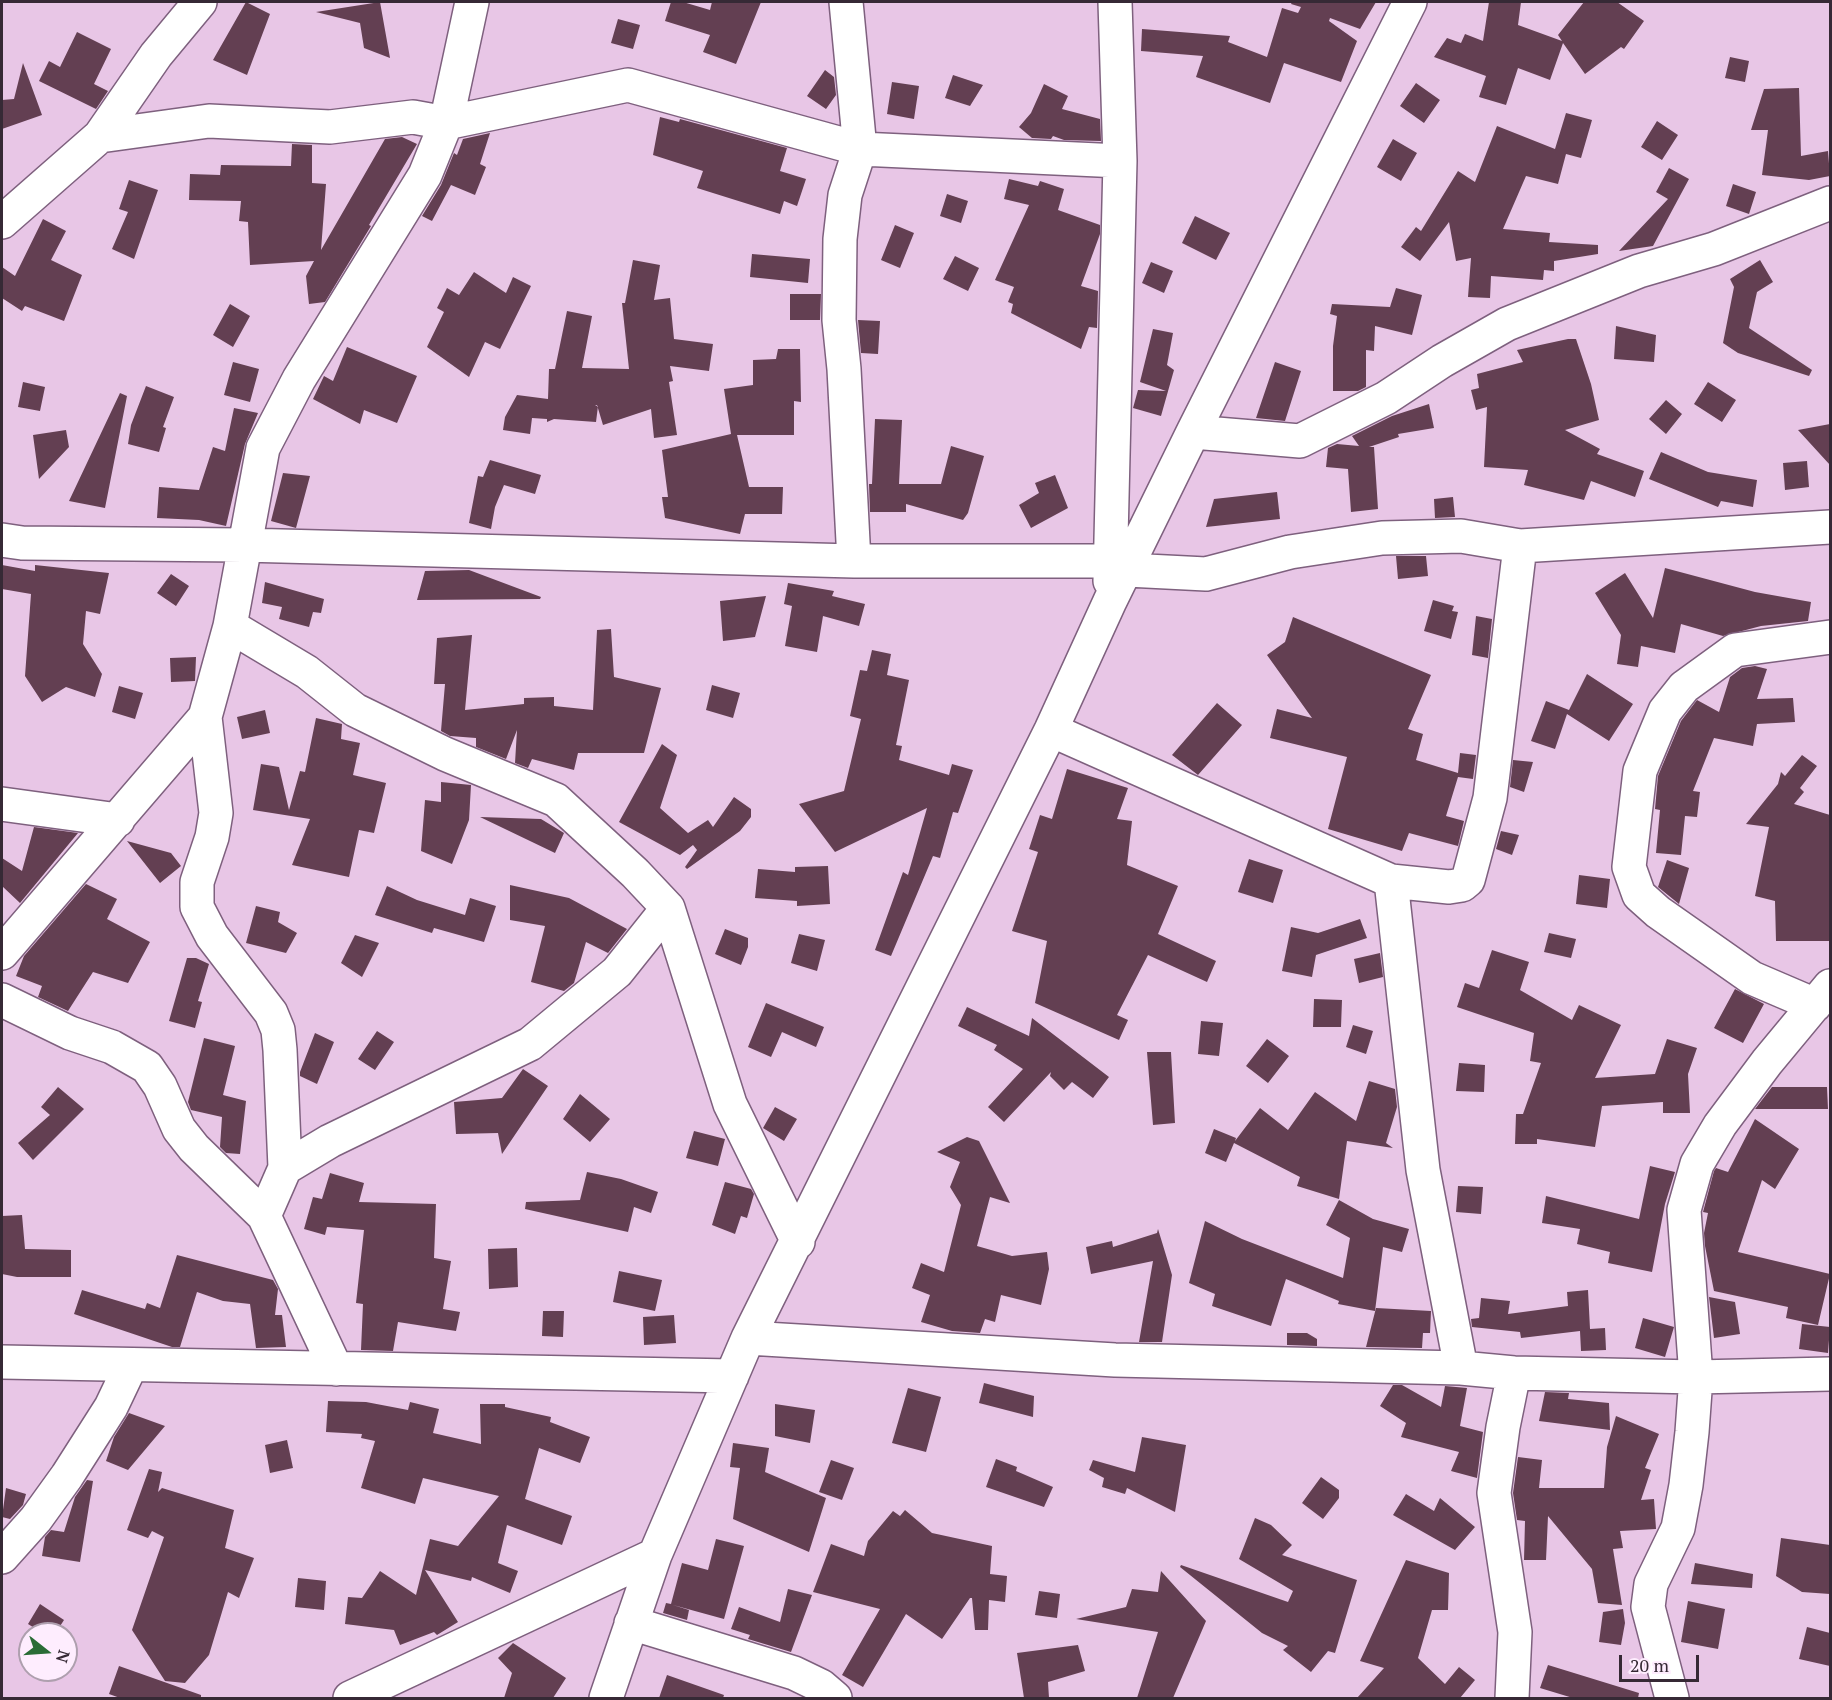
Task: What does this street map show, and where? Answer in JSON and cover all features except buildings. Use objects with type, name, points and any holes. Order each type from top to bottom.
[{"type":"street","points":[[2,222],[100,136],[156,54],[200,2]]},
{"type":"street","points":[[264,1216],[285,1168],[280,1050],[275,1021],[212,936],[196,907],[197,882],[212,837],[216,813],[205,717],[230,626],[243,546],[263,448],[304,370],[425,175],[446,123],[472,2]]},
{"type":"street","points":[[846,2],[860,149],[845,195],[840,250],[839,320],[844,369],[854,561]]},
{"type":"street","points":[[606,1698],[655,1555],[748,1338],[798,1242],[1051,730],[1110,601],[1118,565],[1120,162],[1115,2]]},
{"type":"street","points":[[1118,565],[1193,432],[1410,2]]},
{"type":"street","points":[[100,136],[210,122],[330,127],[413,117],[446,123],[628,85],[860,149],[1120,162]]},
{"type":"street","points":[[1193,432],[1300,441],[1386,398],[1442,361],[1507,324],[1639,271],[1714,249],[1830,203]]},
{"type":"street","points":[[2,540],[22,543],[1118,565],[1206,574],[1290,552],[1382,538],[1461,536],[1520,546],[1830,527]]},
{"type":"street","points":[[1051,730],[1391,881],[1455,887],[1468,880],[1480,842],[1493,776],[1520,546]]},
{"type":"street","points":[[230,626],[307,672],[354,710],[445,754],[556,800],[635,873],[668,908],[730,1104],[798,1242]]},
{"type":"street","points":[[1672,1698],[1648,1607],[1651,1584],[1678,1528],[1686,1485],[1696,1377],[1684,1210],[1697,1164],[1720,1125],[1823,996],[1752,978],[1658,912],[1639,895],[1629,867],[1640,771],[1665,711],[1684,687],[1735,650],[1830,637]]},
{"type":"street","points":[[2,953],[205,717]]},
{"type":"street","points":[[2,804],[117,820]]},
{"type":"street","points":[[1391,881],[1423,1170],[1461,1368]]},
{"type":"street","points":[[285,1168],[330,1141],[530,1044],[617,972],[668,908]]},
{"type":"street","points":[[2,1000],[70,1033],[112,1047],[147,1067],[160,1086],[179,1129],[264,1216],[336,1369]]},
{"type":"street","points":[[748,1338],[1115,1360],[1461,1368],[1514,1373],[1696,1377],[1830,1374]]},
{"type":"street","points":[[2,1362],[732,1376]]},
{"type":"street","points":[[2,1557],[36,1519],[67,1476],[111,1407],[131,1365]]},
{"type":"street","points":[[1512,1698],[1515,1632],[1494,1493],[1503,1427],[1514,1373]]},
{"type":"street","points":[[350,1698],[655,1555]]},
{"type":"street","points":[[631,1623],[794,1673],[820,1686],[836,1698]]}]
